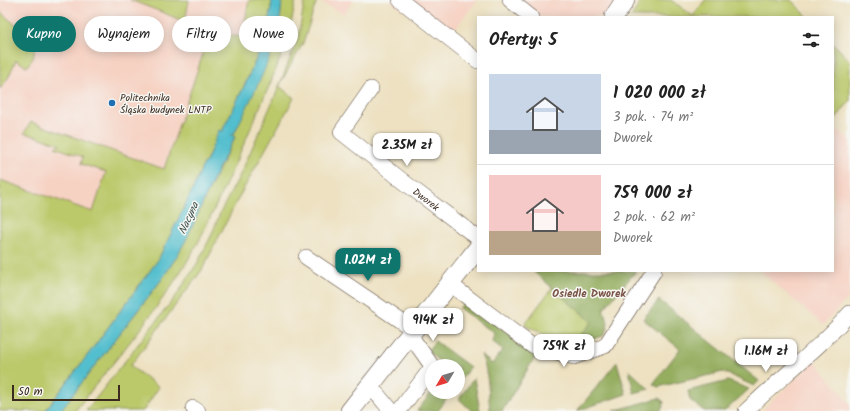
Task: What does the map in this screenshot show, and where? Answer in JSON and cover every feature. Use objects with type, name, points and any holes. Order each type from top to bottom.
[{"type":"street","points":[[400,0],[477,60]]},
{"type":"street","points":[[510,0],[530,16]]},
{"type":"street","name":"Dworek","points":[[371,89],[341,132],[477,237]]},
{"type":"street","points":[[350,411],[477,249]]},
{"type":"street","points":[[306,257],[412,332],[427,359]]},
{"type":"street","points":[[450,284],[531,345],[574,357],[605,346],[653,272]]},
{"type":"street","points":[[746,411],[826,339],[850,313]]},
{"type":"street","points":[[399,411],[425,376]]},
{"type":"street","points":[[368,388],[378,395],[391,411]]},
{"type":"shaded area","points":[[0,0],[249,0],[246,16],[239,16],[239,37],[231,36],[231,16],[172,16],[172,52],[204,52],[164,169],[117,152],[93,230],[0,193],[0,89],[8,78],[0,33]]},
{"type":"shaded area","points":[[317,0],[354,0],[344,14]]},
{"type":"shaded area","points":[[390,0],[477,0],[452,33],[418,21]]},
{"type":"shaded area","points":[[518,0],[616,0],[607,16],[539,16]]},
{"type":"shaded area","points":[[834,127],[850,140],[850,296],[823,325],[761,272],[834,272]]},
{"type":"shaded area","points":[[815,361],[850,404],[850,411],[761,411]]},
{"type":"green space","points":[[130,0],[189,0],[186,16],[172,16]]},
{"type":"green space","points":[[249,0],[272,0],[269,16],[246,16]]},
{"type":"green space","points":[[282,0],[296,0],[293,16],[281,16]]},
{"type":"green space","points":[[305,0],[317,0],[303,43],[298,52],[298,38]]},
{"type":"green space","points":[[642,0],[671,0],[693,16],[632,16]]},
{"type":"green space","points":[[705,0],[791,0],[807,16],[693,16]]},
{"type":"green space","points":[[0,12],[12,22],[12,52],[34,52],[33,58],[27,67],[16,60],[8,78],[0,89]]},
{"type":"green space","points":[[231,36],[239,37],[239,52],[259,52],[224,129],[223,131],[220,130],[158,260],[45,411],[0,411],[0,180],[93,212],[106,172],[81,164],[83,157],[55,147],[60,144],[24,133],[31,122],[164,169],[204,52],[231,52]]},
{"type":"green space","points":[[834,44],[850,61],[850,101],[834,121]]},
{"type":"green space","points":[[270,52],[282,52],[221,195],[186,264],[156,308],[75,411],[60,411],[162,279],[177,256],[235,137],[231,135],[232,133],[234,134]]},
{"type":"green space","points":[[293,52],[298,52],[280,84]]},
{"type":"green space","points":[[279,86],[294,98],[239,197],[202,270],[130,366],[159,387],[143,411],[86,411],[176,296],[198,262],[212,234],[220,213],[241,173]]},
{"type":"green space","points":[[534,272],[635,272],[603,310],[607,317],[608,326],[603,336],[585,342],[576,340],[592,322]]},
{"type":"green space","points":[[552,288],[592,322],[576,340],[545,335],[524,325]]},
{"type":"green space","points":[[659,300],[759,381],[754,386],[723,372],[658,387],[653,384],[680,349],[643,319]]},
{"type":"green space","points":[[465,302],[537,354],[502,411],[490,411],[487,375],[481,355],[492,364],[503,350],[492,341],[494,333],[459,308]]},
{"type":"green space","points":[[435,341],[459,359],[437,359],[427,351]]},
{"type":"green space","points":[[617,362],[626,394],[577,411]]},
{"type":"green space","points":[[465,363],[470,367],[465,374]]},
{"type":"green space","points":[[629,370],[649,389],[634,393]]},
{"type":"green space","points":[[474,378],[480,411],[472,411],[459,399],[465,399],[465,391]]},
{"type":"green space","points":[[728,381],[749,389],[725,411],[704,411],[690,400],[688,391]]},
{"type":"green space","points":[[659,398],[664,402],[660,411],[613,411]]},
{"type":"green space","points":[[426,399],[446,399],[438,411],[417,411]]},
{"type":"water","points":[[272,0],[282,0],[280,16],[269,16]]},
{"type":"water","name":"Nacyna","points":[[259,52],[271,52],[252,97],[234,134],[231,135],[235,137],[219,167],[186,240],[177,256],[162,279],[60,411],[45,411],[158,260],[204,163],[206,162],[219,130],[224,130],[223,129]]},
{"type":"place","name":"Politechnika Śląska budynek LNTP","points":[[112,103]]},
{"type":"district","name":"Osiedle Dworek","points":[[589,293]]}]
